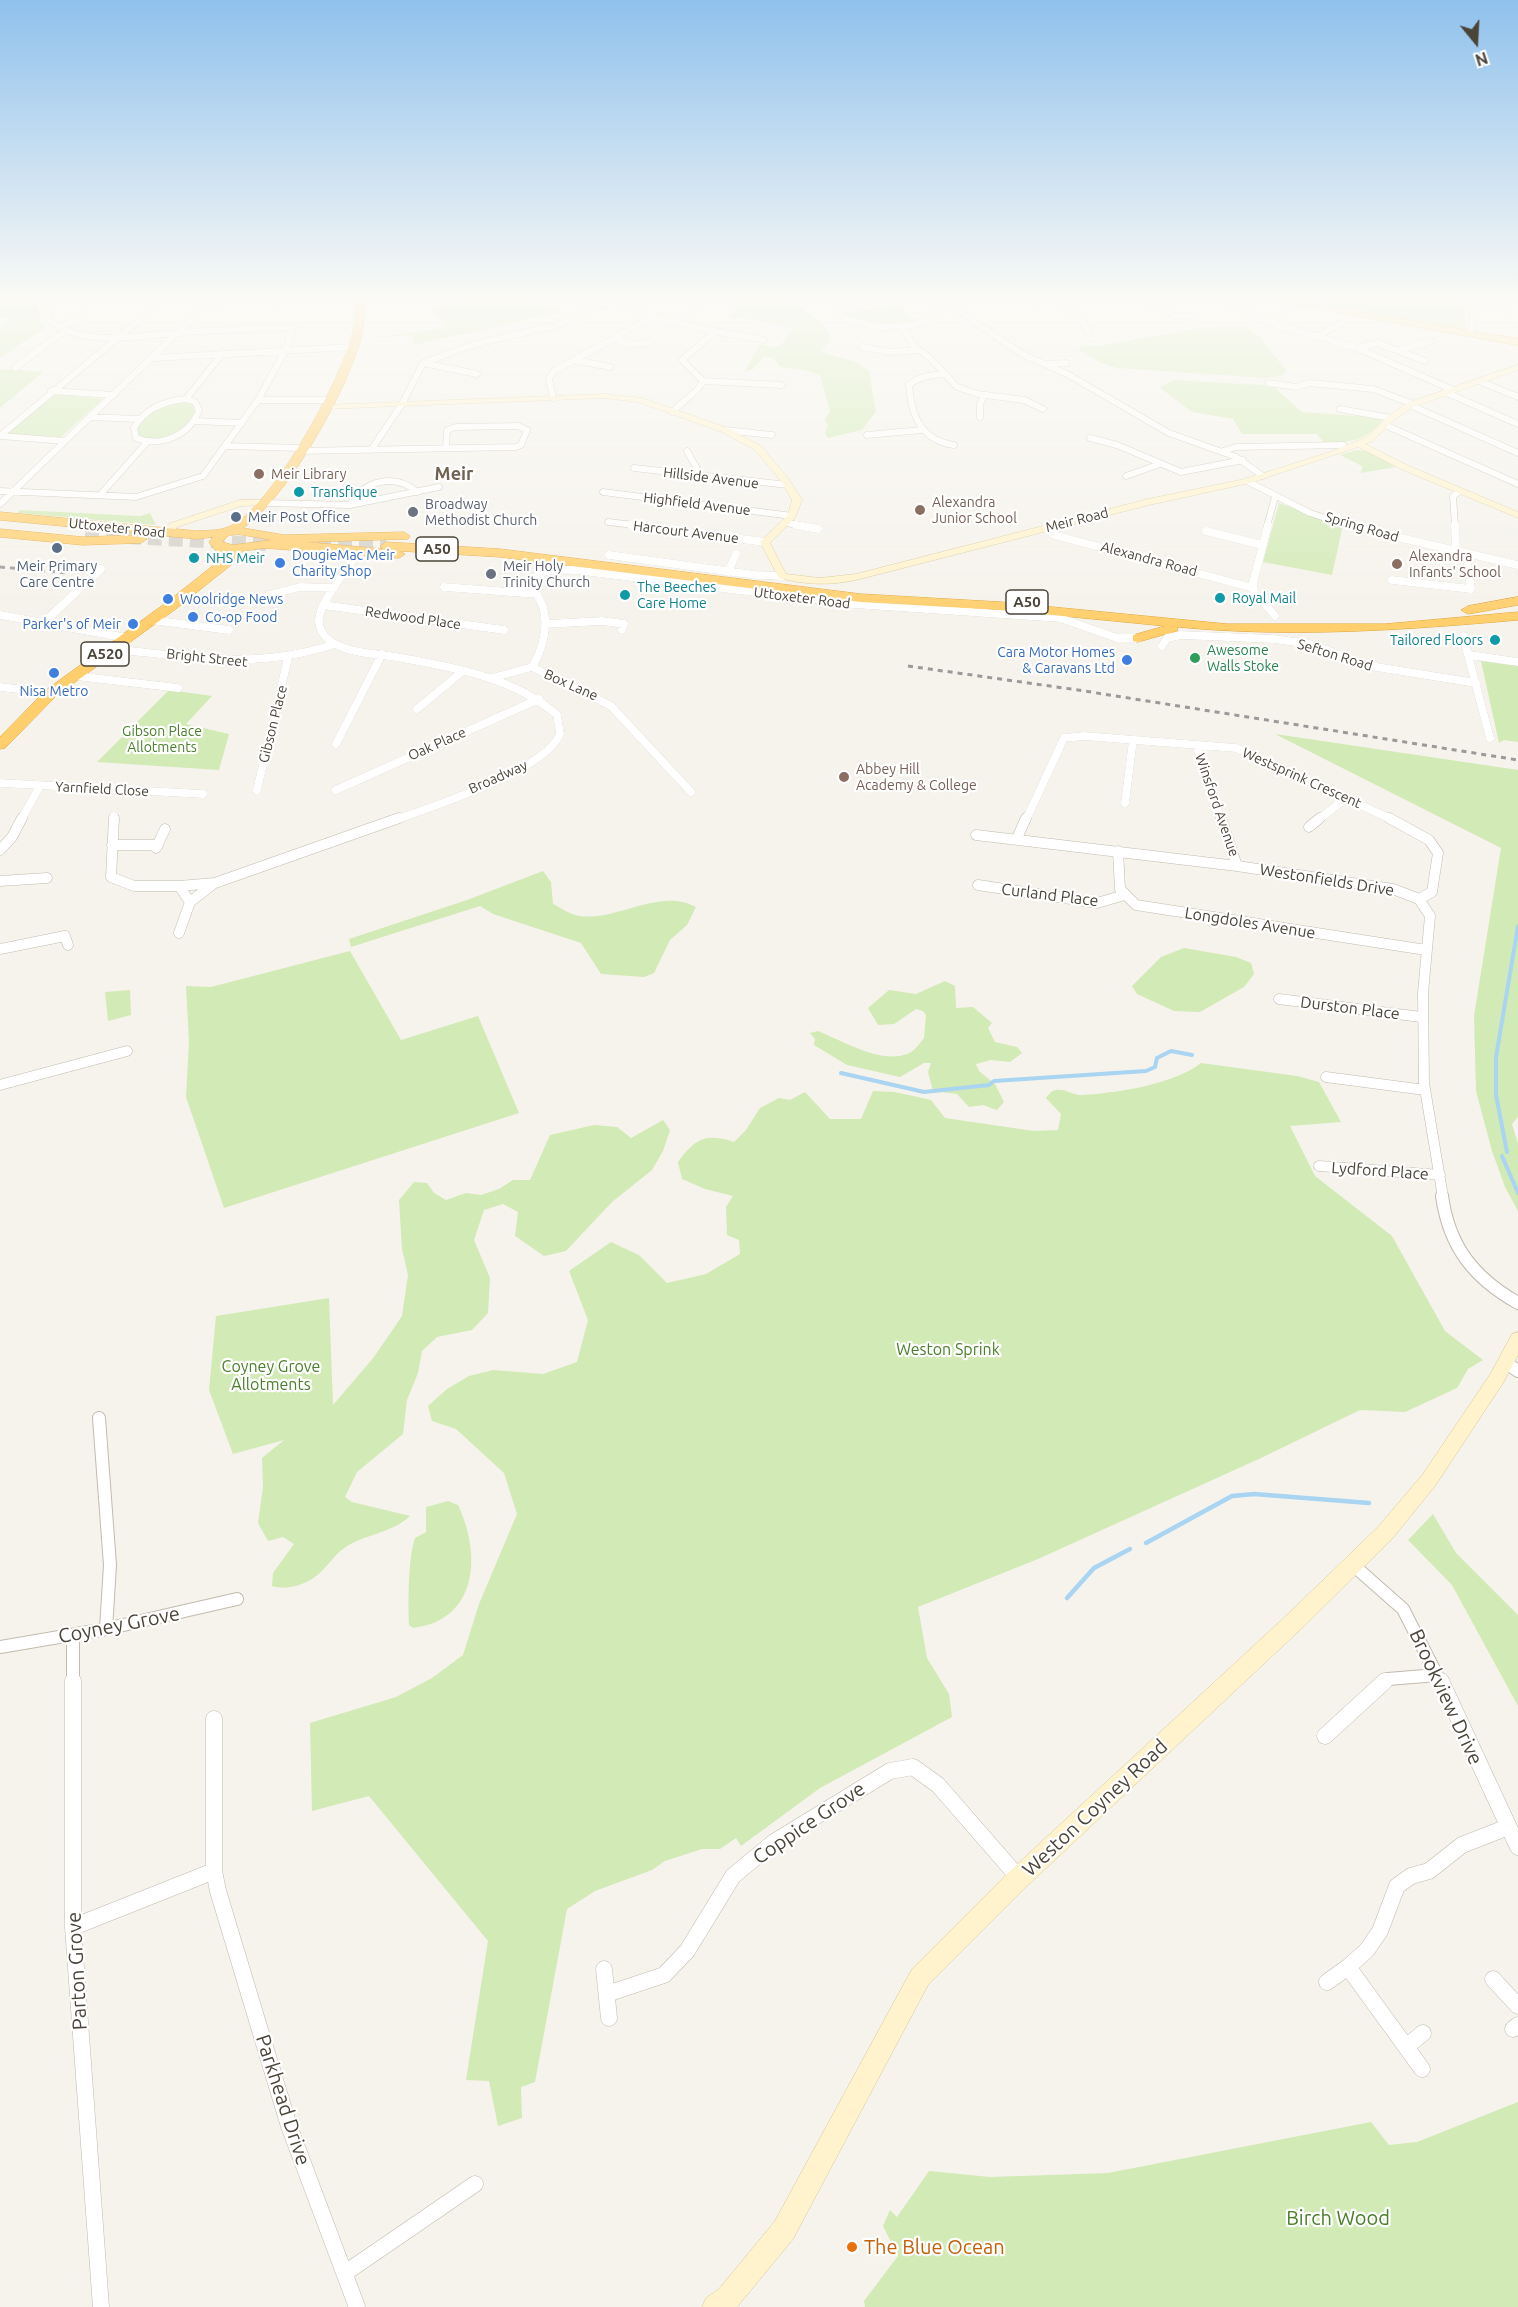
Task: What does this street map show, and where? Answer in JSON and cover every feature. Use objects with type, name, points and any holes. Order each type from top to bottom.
[{"type":"highway","points":[[217,568],[222,554],[218,545],[228,532],[238,528],[263,505],[301,449],[325,406]]},
{"type":"highway","points":[[263,505],[254,537],[284,539],[395,535],[469,539],[587,557]]},
{"type":"highway","points":[[2,521],[87,533]]},
{"type":"highway","name":"Uttoxeter Road","points":[[2,521],[198,535],[228,532],[309,546],[359,551],[604,560]]},
{"type":"highway","name":"Uttoxeter Road","points":[[0,533],[82,541],[134,539],[218,545],[239,549],[254,537]]},
{"type":"highway","points":[[328,537],[357,540],[361,548],[359,551]]},
{"type":"highway","name":"A50","points":[[1518,610],[1385,622],[1241,623],[1156,617],[1036,603],[845,592],[587,557],[475,545],[387,543],[604,560],[801,592],[1001,606],[1200,626],[1333,630],[1407,627],[1518,616]]},
{"type":"highway","name":"A520","points":[[0,745],[51,693],[151,620],[239,549]]},
{"type":"highway","points":[[1385,622],[1518,601]]},
{"type":"highway","points":[[1110,617],[1140,627],[1142,630],[1138,638]]},
{"type":"highway","points":[[1333,630],[1518,625]]},
{"type":"highway","points":[[1138,638],[1161,630],[1200,626]]},
{"type":"street","points":[[0,436],[34,406]]},
{"type":"street","points":[[0,504],[102,406]]},
{"type":"street","points":[[90,417],[138,419],[160,406]]},
{"type":"street","points":[[195,421],[199,406]]},
{"type":"street","points":[[0,491],[143,496],[199,478],[254,406]]},
{"type":"street","points":[[371,450],[401,406]]},
{"type":"street","points":[[655,406],[725,430],[758,448],[788,485],[796,500],[789,520],[765,542],[782,576]]},
{"type":"street","points":[[672,412],[679,406]]},
{"type":"street","points":[[912,406],[915,421],[922,430],[938,443],[954,445]]},
{"type":"street","points":[[980,406],[980,417]]},
{"type":"street","points":[[1036,406],[1043,409]]},
{"type":"street","points":[[1121,406],[1169,433],[1243,460],[1263,476]]},
{"type":"street","name":"Meir Road","points":[[782,576],[813,582],[857,578],[1046,528],[1247,481],[1360,445],[1378,434],[1388,422],[1411,406]]},
{"type":"street","points":[[1413,406],[1518,453]]},
{"type":"street","points":[[1480,406],[1518,424]]},
{"type":"street","points":[[1340,409],[1388,422],[1518,484]]},
{"type":"street","points":[[138,419],[134,435],[140,440],[148,441],[171,438],[195,421],[241,423]]},
{"type":"street","points":[[225,446],[371,450],[516,447],[521,445],[527,430],[519,426],[456,427],[447,430],[446,448]]},
{"type":"street","points":[[725,430],[772,435]]},
{"type":"street","points":[[867,435],[922,430]]},
{"type":"street","points":[[0,436],[65,441]]},
{"type":"street","points":[[1090,438],[1099,438],[1185,472],[1243,460]]},
{"type":"street","points":[[100,495],[148,441]]},
{"type":"street","points":[[1222,451],[1236,447],[1343,445]]},
{"type":"street","points":[[1360,445],[1518,515]]},
{"type":"street","points":[[687,452],[701,476]]},
{"type":"street","points":[[1130,473],[1160,464]]},
{"type":"street","name":"Hillside Avenue","points":[[634,468],[779,486],[788,485]]},
{"type":"street","name":"Spring Road","points":[[1247,481],[1275,497],[1367,530],[1518,565]]},
{"type":"street","points":[[350,505],[357,492],[378,483],[408,484],[417,492]]},
{"type":"street","points":[[169,533],[170,528],[174,525],[240,503],[350,505],[439,487]]},
{"type":"street","points":[[1456,550],[1453,496],[1460,491]]},
{"type":"street","name":"Highfield Avenue","points":[[603,492],[789,520],[818,529]]},
{"type":"street","points":[[1275,497],[1253,588],[1275,616]]},
{"type":"street","name":"Harcourt Avenue","points":[[608,522],[765,542]]},
{"type":"street","name":"Alexandra Road","points":[[1046,528],[1060,536],[1253,588]]},
{"type":"street","points":[[134,539],[150,531]]},
{"type":"street","points":[[1212,532],[1262,545]]},
{"type":"street","points":[[335,644],[320,632],[317,623],[323,605],[359,551]]},
{"type":"street","points":[[604,560],[626,553],[728,572],[782,576]]},
{"type":"street","points":[[1392,580],[1471,589],[1466,553]]},
{"type":"street","points":[[728,572],[736,554]]},
{"type":"street","points":[[44,622],[101,569]]},
{"type":"street","name":"Uttoxeter Road","points":[[537,594],[532,586],[533,577],[556,569],[635,576],[853,604],[1048,617],[1076,621],[1110,638],[1138,638]]},
{"type":"street","points":[[269,595],[300,587],[334,588]]},
{"type":"street","points":[[448,588],[537,594],[544,608],[546,624],[602,621],[624,624],[622,628],[633,627]]},
{"type":"street","name":"Redwood Place","points":[[323,605],[504,630]]},
{"type":"street","points":[[0,615],[127,638]]},
{"type":"street","points":[[151,620],[230,630]]},
{"type":"street","name":"Box Lane","points":[[546,624],[537,659],[532,667],[603,700],[620,713],[647,748],[686,784],[691,792]]},
{"type":"street","name":"Sefton Road","points":[[1162,645],[1167,638],[1181,635],[1285,640],[1310,644],[1377,668],[1476,683]]},
{"type":"street","points":[[1463,636],[1470,655],[1490,738]]},
{"type":"street","name":"Broadway","points":[[114,816],[111,877],[118,884],[179,886],[214,884],[439,804],[526,766],[540,757],[560,735],[562,727],[556,715],[539,699],[492,678],[382,654],[350,650],[335,644]]},
{"type":"street","name":"Bright Street","points":[[112,649],[251,663],[288,658],[335,644]]},
{"type":"street","points":[[336,744],[382,654]]},
{"type":"street","points":[[1470,655],[1518,662]]},
{"type":"street","name":"Gibson Place","points":[[257,790],[288,658]]},
{"type":"street","points":[[492,678],[532,667]]},
{"type":"street","points":[[417,709],[464,671]]},
{"type":"street","points":[[76,676],[178,688]]},
{"type":"street","points":[[0,687],[51,693]]},
{"type":"street","name":"Oak Place","points":[[336,789],[539,699]]},
{"type":"street","name":"Westsprink Crescent","points":[[1017,838],[1060,740],[1074,735],[1244,750],[1412,829],[1433,844],[1438,853],[1433,890],[1419,900]]},
{"type":"street","points":[[1125,803],[1133,740]]},
{"type":"street","name":"Winsford Avenue","points":[[1196,745],[1238,866]]},
{"type":"street","name":"Yarnfield Close","points":[[0,783],[204,794]]},
{"type":"street","points":[[0,850],[12,837],[40,786]]},
{"type":"street","points":[[1309,827],[1345,796]]},
{"type":"street","points":[[112,845],[157,846],[165,829]]},
{"type":"street","name":"Westonfields Drive","points":[[976,835],[1017,838],[1238,866],[1393,889],[1419,900]]},
{"type":"street","points":[[1118,851],[1118,885],[1121,896]]},
{"type":"street","points":[[0,881],[47,878]]},
{"type":"street","points":[[179,933],[190,902],[214,884]]},
{"type":"street","points":[[179,886],[190,902]]},
{"type":"street","name":"Curland Place","points":[[981,888],[1097,903],[1121,896]]},
{"type":"street","name":"Longdoles Avenue","points":[[1121,896],[1139,906],[1426,950]]},
{"type":"street","points":[[1419,900],[1429,911],[1421,1017],[1425,1090],[1440,1175],[1445,1223],[1455,1247],[1474,1270],[1496,1291],[1518,1303]]},
{"type":"street","points":[[0,949],[65,936],[68,945]]},
{"type":"street","name":"Durston Place","points":[[1279,999],[1292,1004],[1421,1017]]},
{"type":"street","points":[[0,1085],[127,1051]]},
{"type":"street","points":[[1326,1077],[1425,1090]]},
{"type":"street","name":"Lydford Place","points":[[1319,1166],[1440,1175]]},
{"type":"street","name":"Weston Coyney Road","points":[[715,2307],[728,2298],[784,2230],[920,1977],[1019,1878],[1294,1622],[1385,1533],[1429,1480],[1512,1367],[1518,1339]]},
{"type":"street","points":[[99,1418],[110,1565],[106,1629]]},
{"type":"street","name":"Brookview Drive","points":[[1352,1564],[1403,1609],[1437,1675],[1518,1847]]},
{"type":"street","name":"Coyney Grove","points":[[0,1647],[106,1629],[237,1599]]},
{"type":"street","name":"Parton Grove","points":[[73,1635],[73,1927],[101,2307]]},
{"type":"street","points":[[1325,1736],[1388,1679],[1437,1675]]},
{"type":"street","name":"Parkhead Drive","points":[[214,1719],[214,1871],[218,1891],[289,2126],[357,2307]]},
{"type":"street","name":"Coppice Grove","points":[[607,1994],[664,1974],[687,1951],[732,1876],[774,1842],[890,1771],[913,1767],[938,1785],[1019,1878]]},
{"type":"street","points":[[1327,1982],[1367,1950],[1380,1931],[1387,1907],[1397,1886],[1411,1876],[1429,1871],[1462,1845],[1508,1827]]},
{"type":"street","points":[[73,1927],[214,1871]]},
{"type":"street","points":[[1348,1967],[1422,2069]]},
{"type":"street","points":[[604,1969],[609,2018]]},
{"type":"street","points":[[1493,1978],[1518,2006]]},
{"type":"street","points":[[1406,2047],[1423,2034]]},
{"type":"street","points":[[345,2273],[475,2184]]},
{"type":"green space","points":[[40,406],[96,406],[61,437],[8,435],[7,432]]},
{"type":"green space","points":[[166,406],[193,406],[196,414],[184,427],[171,435],[156,438],[138,437],[137,427],[148,413]]},
{"type":"green space","points":[[829,406],[875,406],[876,412],[862,430],[828,438],[825,434],[828,425],[825,419],[830,411]]},
{"type":"green space","points":[[1184,406],[1295,406],[1302,412],[1384,418],[1372,431],[1358,439],[1324,443],[1317,434],[1242,434],[1233,419],[1192,412]]},
{"type":"green space","points":[[1356,450],[1371,452],[1396,467],[1361,473],[1362,466],[1340,455]]},
{"type":"green space","points":[[1279,503],[1343,525],[1332,575],[1263,562]]},
{"type":"green space","points":[[20,510],[140,516],[150,513],[156,525],[17,513]]},
{"type":"green space","points":[[1481,661],[1518,666],[1518,742],[1504,740],[1499,743]]},
{"type":"green space","name":"Gibson Place Allotments","points":[[169,690],[212,696],[186,724],[229,734],[219,770],[97,762]]},
{"type":"green space","points":[[1275,734],[1518,770],[1518,1117],[1512,1124],[1518,1144],[1518,1211],[1505,1187],[1492,1151],[1476,1091],[1474,1016],[1501,848]]},
{"type":"green space","points":[[543,871],[551,882],[553,904],[579,916],[609,914],[653,902],[682,902],[696,907],[687,925],[670,940],[654,973],[644,977],[601,974],[581,943],[493,914],[480,906],[351,947],[349,939],[467,900]]},
{"type":"green space","points":[[1184,948],[1236,957],[1251,963],[1254,974],[1244,987],[1200,1012],[1174,1011],[1137,994],[1132,986],[1161,957]]},
{"type":"green space","points":[[350,951],[401,1040],[478,1016],[519,1113],[224,1208],[186,1097],[189,1042],[186,986],[211,987]]},
{"type":"green space","points":[[945,981],[955,986],[956,1008],[973,1007],[992,1023],[988,1028],[995,1042],[1017,1047],[1022,1053],[1010,1062],[991,1060],[976,1064],[979,1071],[995,1084],[1004,1102],[997,1110],[983,1105],[969,1107],[957,1094],[933,1091],[928,1072],[931,1063],[924,1063],[900,1077],[847,1065],[814,1045],[815,1039],[810,1033],[818,1031],[874,1054],[896,1056],[910,1053],[924,1038],[926,1015],[923,1011],[916,1009],[894,1024],[878,1025],[868,1008],[889,990],[916,994]]},
{"type":"green space","points":[[130,990],[131,1015],[108,1021],[105,992]]},
{"type":"green space","name":"Weston Sprink","points":[[1201,1063],[1297,1076],[1319,1082],[1341,1122],[1290,1126],[1315,1176],[1392,1236],[1445,1331],[1483,1360],[1468,1369],[1457,1388],[1405,1412],[1360,1410],[1261,1458],[1038,1559],[918,1607],[927,1658],[949,1694],[952,1717],[820,1788],[741,1846],[736,1838],[720,1849],[702,1849],[665,1861],[652,1870],[595,1891],[567,1909],[535,2082],[521,2087],[522,2118],[498,2126],[489,2081],[466,2080],[488,1941],[369,1796],[312,1811],[310,1723],[396,1697],[432,1678],[463,1655],[479,1604],[517,1514],[504,1473],[456,1429],[432,1421],[428,1406],[447,1389],[469,1376],[493,1370],[543,1374],[577,1362],[588,1320],[569,1271],[611,1242],[639,1255],[667,1283],[706,1274],[740,1254],[739,1240],[727,1235],[726,1207],[733,1196],[705,1189],[682,1179],[678,1162],[690,1147],[702,1140],[716,1138],[734,1142],[746,1130],[760,1108],[779,1098],[790,1100],[805,1092],[830,1119],[861,1119],[873,1091],[895,1092],[931,1100],[945,1118],[1034,1131],[1058,1130],[1061,1114],[1046,1098],[1053,1091],[1063,1090],[1083,1095],[1128,1090],[1176,1077]]},
{"type":"green space","name":"Coyney Grove Allotments","points":[[663,1120],[670,1130],[663,1151],[652,1170],[612,1202],[566,1251],[544,1256],[515,1236],[518,1212],[503,1204],[484,1210],[474,1240],[490,1278],[488,1313],[472,1330],[437,1337],[422,1351],[418,1373],[407,1400],[403,1434],[357,1472],[345,1497],[352,1502],[410,1516],[394,1527],[359,1540],[343,1549],[316,1576],[307,1581],[287,1587],[272,1586],[273,1573],[294,1544],[283,1537],[268,1541],[258,1523],[263,1487],[262,1458],[284,1440],[233,1454],[209,1390],[216,1316],[329,1298],[333,1405],[374,1357],[402,1316],[408,1275],[402,1249],[399,1200],[414,1182],[427,1183],[434,1193],[446,1200],[466,1193],[481,1195],[499,1189],[513,1180],[530,1180],[550,1135],[594,1125],[617,1127],[631,1138]]},
{"type":"green space","points":[[448,1501],[458,1505],[470,1543],[469,1582],[462,1598],[451,1612],[435,1622],[413,1628],[409,1625],[409,1593],[411,1557],[415,1538],[426,1532],[426,1507]]},
{"type":"green space","points":[[1433,1514],[1456,1553],[1518,1615],[1518,1706],[1452,1585],[1408,1540]]},
{"type":"green space","name":"Birch Wood","points":[[1518,2102],[1518,2307],[865,2307],[864,2301],[898,2256],[883,2226],[890,2210],[897,2217],[929,2171],[990,2177],[1108,2173],[1371,2122],[1389,2145],[1417,2142]]},
{"type":"waterway","points":[[1507,1152],[1496,1095],[1496,1057],[1518,926]]},
{"type":"waterway","points":[[841,1073],[924,1092],[989,1085],[994,1081],[1146,1071],[1155,1067],[1157,1058],[1171,1051],[1192,1055]]},
{"type":"waterway","points":[[1502,1156],[1518,1193]]},
{"type":"waterway","points":[[1146,1543],[1232,1496],[1254,1494],[1369,1503]]},
{"type":"waterway","points":[[1067,1598],[1094,1568],[1130,1549]]},
{"type":"tunnel","points":[[85,535],[266,544]]},
{"type":"tunnel","points":[[317,545],[386,546]]},
{"type":"railway","points":[[0,567],[68,573]]},
{"type":"railway","points":[[908,666],[1078,690],[1518,760]]},
{"type":"place","name":"Meir Library","points":[[259,474]]},
{"type":"place","name":"Transfique","points":[[299,492]]},
{"type":"place","name":"Alexandra Junior School","points":[[920,510]]},
{"type":"place","name":"Broadway Methodist Church","points":[[413,512]]},
{"type":"place","name":"Meir Post Office","points":[[236,517]]},
{"type":"place","name":"Meir Primary Care Centre","points":[[57,548]]},
{"type":"place","name":"NHS Meir","points":[[194,558]]},
{"type":"place","name":"DougieMac Meir Charity Shop","points":[[280,563]]},
{"type":"place","name":"Alexandra Infants' School","points":[[1397,564]]},
{"type":"place","name":"Meir Holy Trinity Church","points":[[491,574]]},
{"type":"place","name":"The Beeches Care Home","points":[[625,595]]},
{"type":"place","name":"Royal Mail","points":[[1220,598]]},
{"type":"place","name":"Woolridge News","points":[[168,599]]},
{"type":"place","name":"Co-op Food","points":[[193,617]]},
{"type":"place","name":"Parker's of Meir","points":[[133,624]]},
{"type":"place","name":"Tailored Floors","points":[[1495,640]]},
{"type":"place","name":"Awesome Walls Stoke","points":[[1195,658]]},
{"type":"place","name":"Cara Motor Homes & Caravans Ltd","points":[[1127,660]]},
{"type":"place","name":"Nisa Metro","points":[[54,673]]},
{"type":"place","name":"Abbey Hill Academy & College","points":[[844,777]]},
{"type":"place","name":"The Blue Ocean","points":[[852,2247]]},
{"type":"district","name":"Meir","points":[[454,474]]}]
